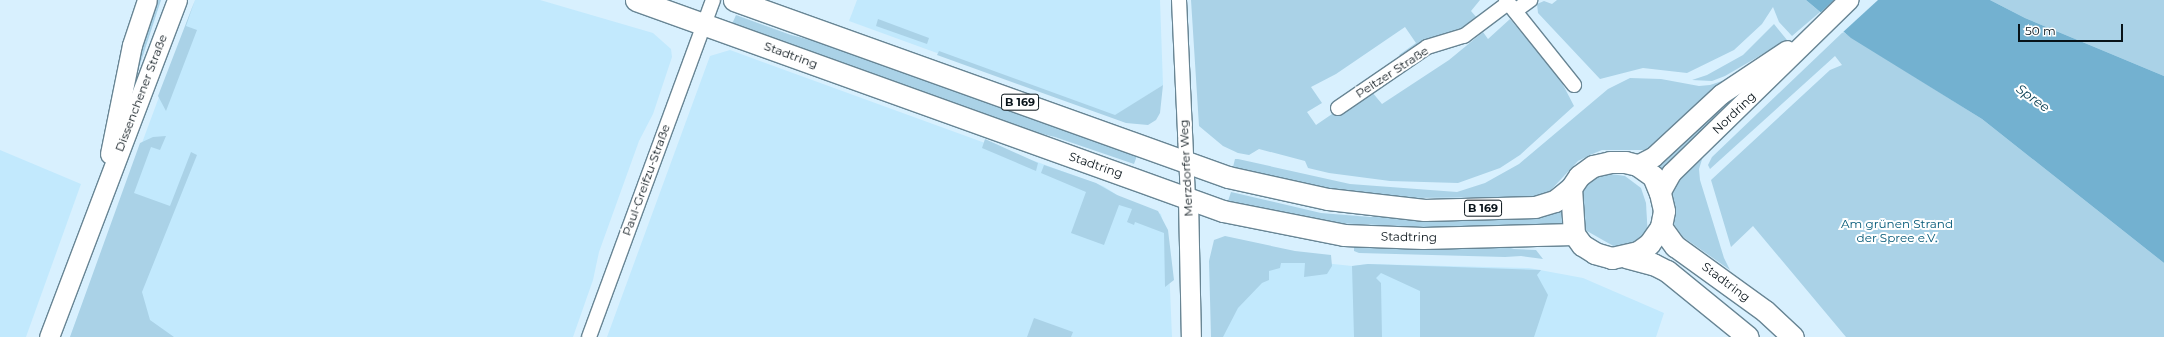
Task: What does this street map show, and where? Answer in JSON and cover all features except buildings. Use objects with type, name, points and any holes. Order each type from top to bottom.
[{"type":"main road","name":"Dissenchener Straße","points":[[105,185],[114,122],[132,45],[147,0]]},
{"type":"main road","name":"Dissenchener Straße","points":[[49,337],[105,185],[177,0]]},
{"type":"main road","name":"Stadtring","points":[[636,0],[704,23],[1230,213],[1344,235],[1423,238],[1574,234]]},
{"type":"main road","name":"B 169","points":[[734,0],[1228,177],[1328,199],[1424,210],[1535,207],[1555,201],[1571,188],[1579,176],[1593,166],[1610,162],[1637,165],[1653,176],[1660,193],[1664,211],[1661,227],[1649,244],[1626,257]]},
{"type":"main road","name":"Nordring","points":[[1660,193],[1671,173],[1780,70],[1812,35],[1848,0]]},
{"type":"main road","name":"Nordring","points":[[1637,165],[1653,157],[1721,94],[1812,35]]},
{"type":"main road","points":[[1571,188],[1574,234],[1582,245],[1595,253],[1612,258],[1626,257],[1653,264],[1667,271],[1748,337]]},
{"type":"main road","name":"Merzdorfer Weg","points":[[1188,199],[1191,337]]},
{"type":"main road","name":"Stadtring","points":[[1661,227],[1675,246],[1765,311],[1793,337]]},
{"type":"street","name":"Paul-Greifzu-Straße","points":[[589,337],[713,0]]},
{"type":"street","name":"Merzdorfer Weg","points":[[1179,0],[1188,199]]},
{"type":"street","name":"Peitzer Straße","points":[[1338,108],[1427,47],[1464,36],[1510,5],[1530,0]]},
{"type":"street","points":[[1510,5],[1574,85]]},
{"type":"shaded area","points":[[195,0],[540,0],[653,33],[671,49],[672,57],[653,114],[639,141],[599,252],[593,280],[573,337],[70,337]]},
{"type":"shaded area","points":[[857,0],[1160,0],[1163,85],[1113,117],[849,21]]},
{"type":"shaded area","points":[[730,50],[1103,186],[1125,200],[1161,214],[1168,241],[1172,337],[607,337],[710,56]]},
{"type":"shaded area","points":[[0,150],[81,184],[26,337],[0,337]]},
{"type":"shaded area","points":[[1277,258],[1352,266],[1368,264],[1529,268],[1583,278],[1664,313],[1656,337],[1219,337],[1228,310]]},
{"type":"green space","points":[[156,0],[161,0],[132,89],[138,51]]},
{"type":"green space","points":[[195,0],[186,26],[197,30],[166,111],[158,96]]},
{"type":"green space","points":[[1191,0],[1480,0],[1471,11],[1477,18],[1468,26],[1436,38],[1402,59],[1399,55],[1416,43],[1405,27],[1336,74],[1311,87],[1322,103],[1307,112],[1316,125],[1335,112],[1343,114],[1372,92],[1382,104],[1449,60],[1483,32],[1488,39],[1510,19],[1559,77],[1574,106],[1520,155],[1500,168],[1458,183],[1390,181],[1329,173],[1308,168],[1305,161],[1259,149],[1249,155],[1238,153],[1223,146],[1199,126]]},
{"type":"green space","points":[[1557,0],[1806,0],[1820,12],[1792,36],[1779,22],[1773,7],[1762,24],[1734,50],[1687,73],[1643,68],[1600,79],[1538,13],[1537,4],[1544,1],[1552,4]]},
{"type":"green space","points":[[1990,0],[2164,0],[2164,76],[2025,18]]},
{"type":"green space","points":[[736,15],[791,35],[846,49],[1138,153],[1134,164],[1055,137],[1013,127],[732,24]]},
{"type":"green space","points":[[878,19],[929,38],[927,44],[876,26]]},
{"type":"green space","points":[[1774,24],[1787,40],[1725,76],[1712,81],[1692,80],[1707,75],[1743,55]]},
{"type":"green space","name":"Am grünen Strand der Spree e.V.","points":[[1843,32],[1982,119],[2164,263],[2164,337],[1846,337],[1753,226],[1731,247],[1711,180],[1830,70],[1842,65],[1835,56],[1710,169],[1708,165],[1712,157]]},
{"type":"green space","points":[[939,51],[1115,115],[1163,85],[1160,113],[1156,120],[1148,125],[1126,123],[937,55]]},
{"type":"green space","points":[[1737,76],[1648,150],[1602,150],[1578,161],[1548,193],[1531,197],[1406,198],[1305,186],[1233,167],[1235,159],[1238,159],[1350,184],[1457,192],[1485,183],[1519,164],[1608,89],[1630,78],[1661,79],[1699,86],[1710,85]]},
{"type":"green space","points":[[1759,77],[1662,174],[1656,167],[1729,99]]},
{"type":"green space","points":[[166,136],[160,150],[151,147],[134,193],[170,206],[191,152],[197,155],[142,292],[150,320],[174,337],[70,337],[140,143],[153,137]]},
{"type":"green space","points":[[985,139],[1038,163],[1036,171],[982,148]]},
{"type":"green space","points":[[1704,153],[1699,169],[1700,180],[1724,258],[1730,270],[1683,237],[1673,223],[1670,192],[1672,184]]},
{"type":"green space","points":[[1044,165],[1096,183],[1117,195],[1158,211],[1168,230],[1174,280],[1165,287],[1164,233],[1135,222],[1134,225],[1127,222],[1132,209],[1119,205],[1104,245],[1071,233],[1086,192],[1041,173]]},
{"type":"green space","points":[[1604,173],[1625,176],[1641,188],[1646,203],[1648,238],[1617,248],[1578,226],[1580,192],[1593,178]]},
{"type":"green space","points":[[1231,192],[1321,213],[1370,217],[1548,215],[1564,210],[1565,224],[1449,228],[1332,223],[1228,201]]},
{"type":"green space","points":[[1225,236],[1295,251],[1331,255],[1332,266],[1327,274],[1304,277],[1305,263],[1281,263],[1280,268],[1269,271],[1269,280],[1262,283],[1238,308],[1223,337],[1211,337],[1209,261],[1214,240]]},
{"type":"green space","points":[[1354,244],[1498,244],[1514,249],[1536,250],[1543,259],[1521,256],[1505,257],[1359,253],[1354,251]]},
{"type":"green space","points":[[1368,264],[1541,270],[1537,275],[1548,295],[1534,337],[1420,337],[1420,291],[1381,273],[1376,278],[1381,283],[1382,337],[1354,337],[1352,266]]},
{"type":"green space","points":[[1034,318],[1073,332],[1071,337],[1027,337]]},
{"type":"water","name":"Spree","points":[[1806,0],[1990,0],[2025,18],[2164,76],[2164,263],[1982,119],[1851,38]]},
{"type":"pier","points":[[1834,0],[1878,0],[1842,33],[1819,14]]}]
